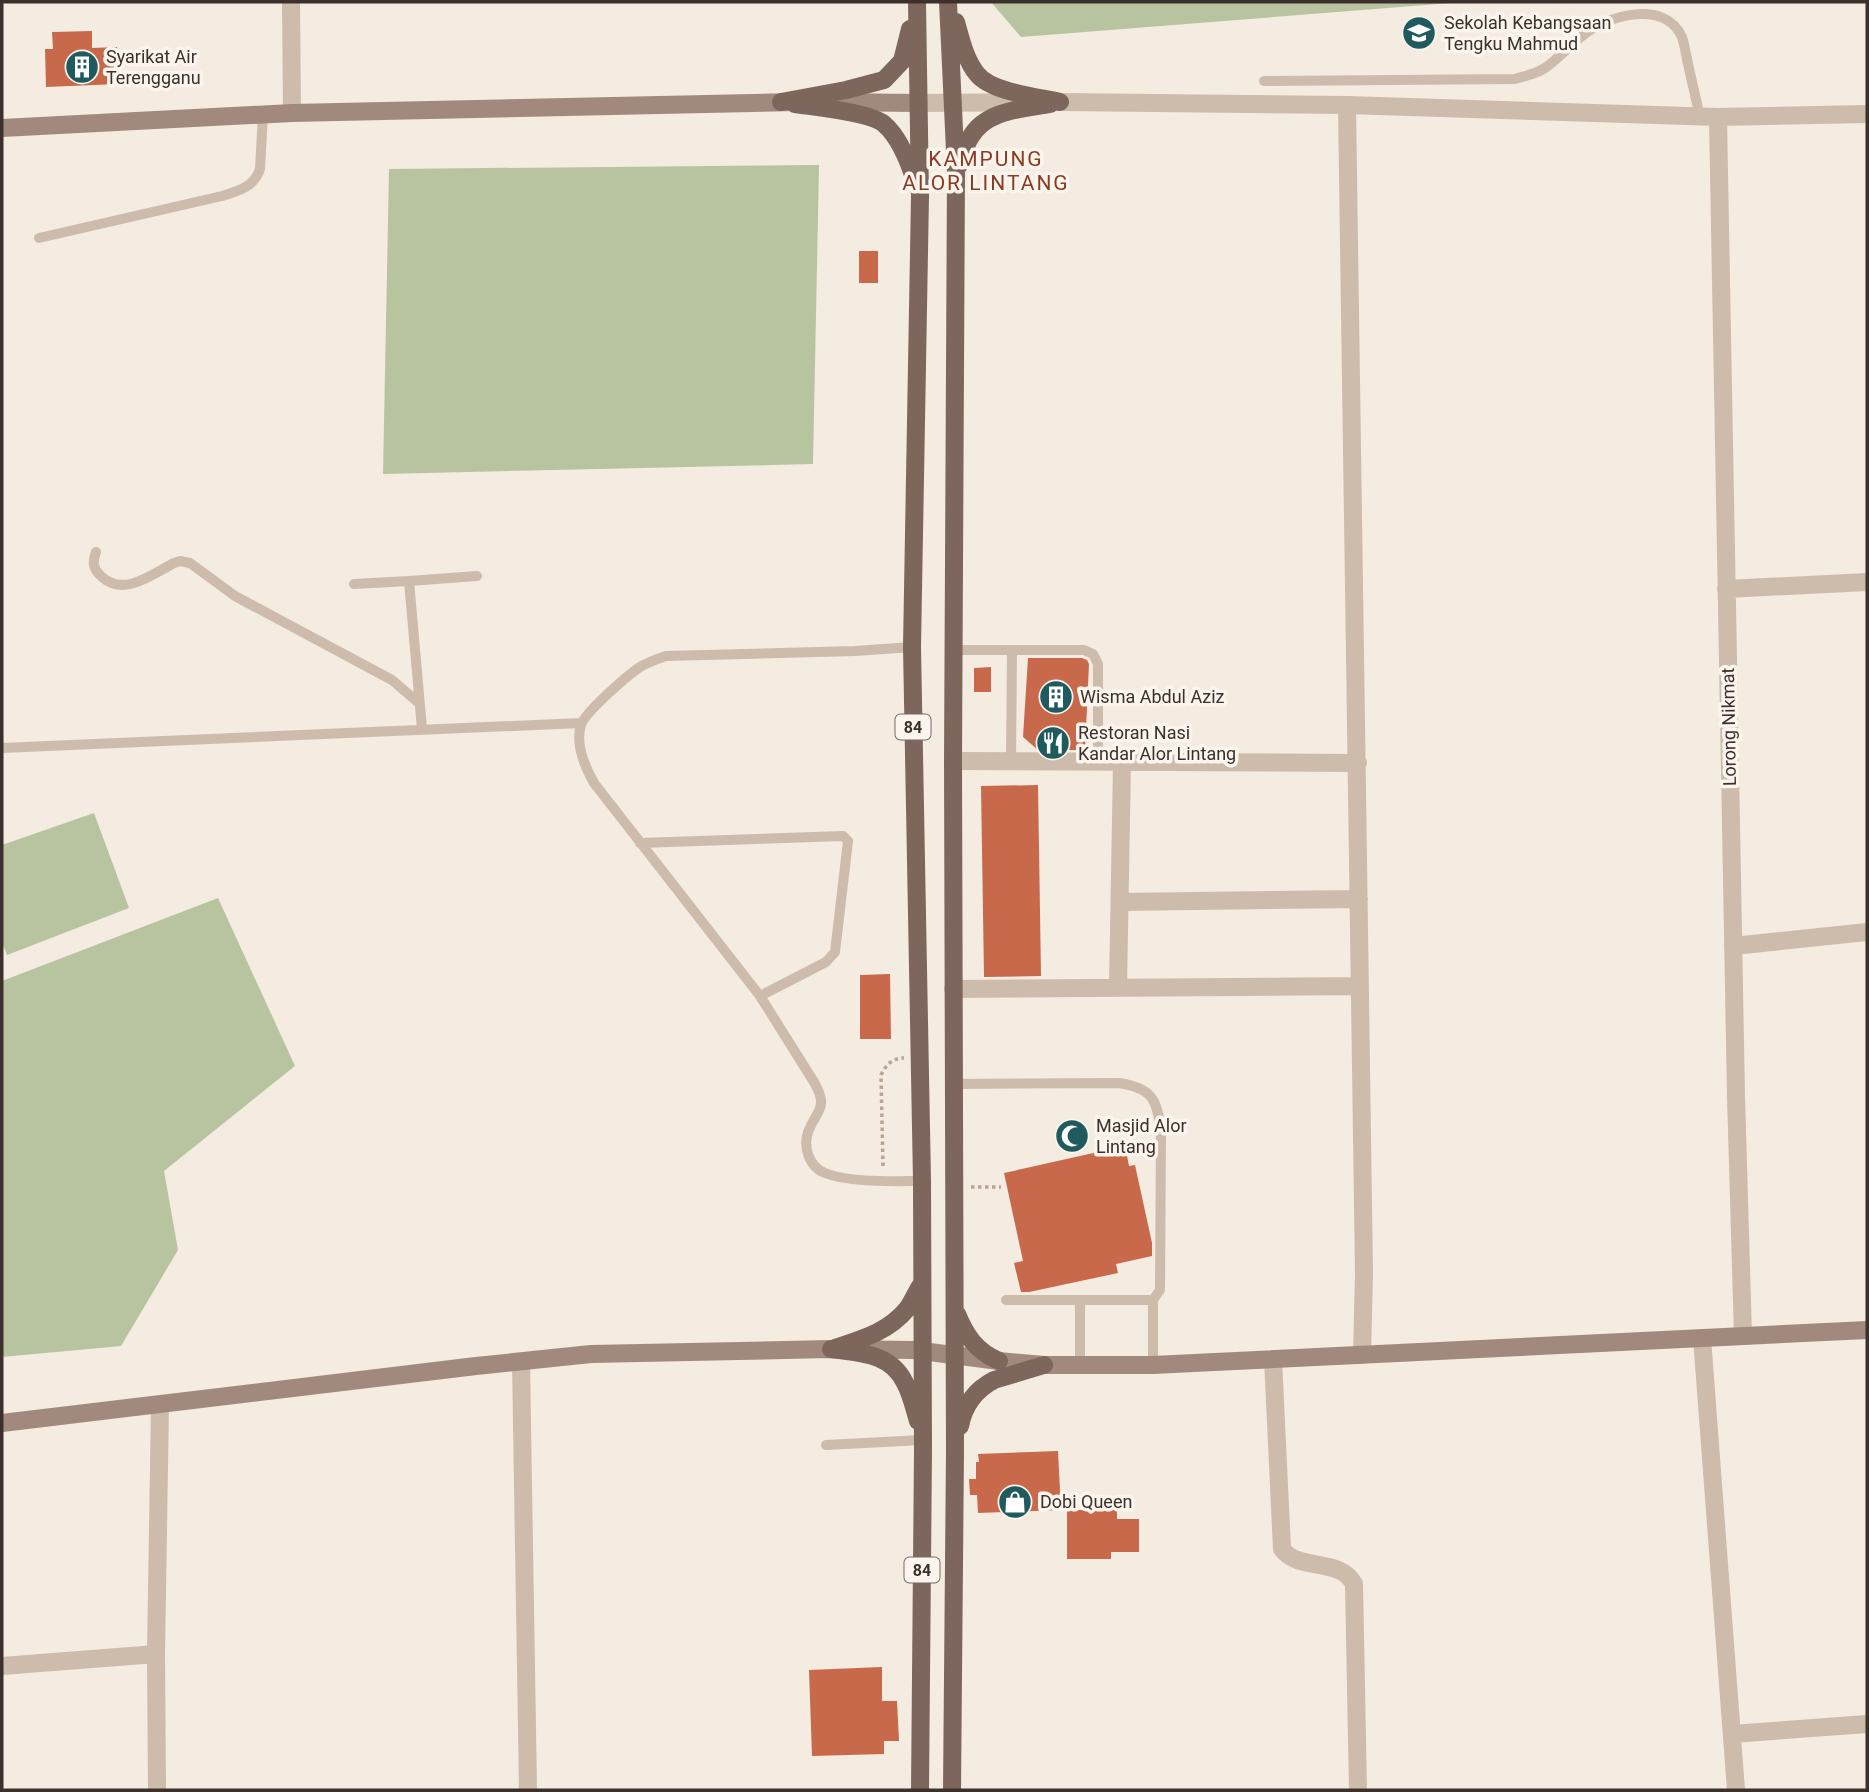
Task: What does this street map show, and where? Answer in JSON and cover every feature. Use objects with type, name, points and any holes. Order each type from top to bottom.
[{"type":"main road","points":[[781,102],[884,80],[902,61],[917,2]]},
{"type":"main road","name":"84","points":[[917,2],[920,196],[912,647],[922,1181],[920,1790]]},
{"type":"main road","points":[[949,2],[967,57],[978,76],[999,88],[1060,102]]},
{"type":"main road","name":"84","points":[[949,2],[956,172],[953,650],[955,1451],[952,1790]]},
{"type":"main road","points":[[781,102],[850,111],[883,122],[900,145],[920,196]]},
{"type":"main road","points":[[956,172],[970,137],[990,118],[1007,111],[1060,102]]},
{"type":"main road","points":[[831,1349],[873,1335],[894,1323],[910,1305],[922,1283]]},
{"type":"main road","points":[[954,1308],[971,1342],[999,1361]]},
{"type":"main road","points":[[831,1349],[880,1358],[898,1371],[907,1385],[923,1437]]},
{"type":"main road","points":[[955,1451],[962,1415],[975,1394],[994,1380],[1044,1365]]},
{"type":"street","points":[[291,2],[292,113]]},
{"type":"street","points":[[2,128],[292,113],[781,102],[1347,105],[1709,117],[1867,114]]},
{"type":"street","points":[[1347,105],[1364,1273],[1362,1355]]},
{"type":"street","name":"Lorong Nikmat","points":[[1709,117],[1726,589],[1743,1336]]},
{"type":"street","points":[[1726,589],[1867,582]]},
{"type":"street","points":[[953,761],[1357,763]]},
{"type":"street","points":[[1118,988],[1122,762]]},
{"type":"street","points":[[1120,902],[1359,899]]},
{"type":"street","points":[[1733,946],[1867,932]]},
{"type":"street","points":[[953,989],[1360,986]]},
{"type":"street","points":[[2,1423],[591,1354],[831,1349],[922,1351],[1044,1365],[1153,1365],[1867,1330]]},
{"type":"street","points":[[1702,1338],[1736,1790]]},
{"type":"street","points":[[1273,1359],[1282,1549],[1293,1558],[1342,1571],[1354,1584],[1358,1790]]},
{"type":"street","points":[[520,1362],[528,1790]]},
{"type":"street","points":[[157,1790],[160,1405]]},
{"type":"street","points":[[2,1666],[156,1654]]},
{"type":"street","points":[[1732,1734],[1867,1724]]},
{"type":"lane","points":[[1264,81],[1515,79],[1544,68],[1600,23],[1632,11],[1654,11],[1662,13],[1673,22],[1682,36],[1709,117]]},
{"type":"lane","points":[[39,239],[246,188],[258,176],[260,169],[263,114]]},
{"type":"lane","points":[[96,552],[93,562],[95,569],[106,580],[121,586],[180,561],[190,563],[235,596],[392,680],[420,704]]},
{"type":"lane","points":[[354,584],[477,576]]},
{"type":"lane","points":[[409,581],[422,729]]},
{"type":"lane","points":[[912,647],[666,656],[637,669],[599,702],[581,723],[580,741],[587,769],[594,783],[760,996],[821,1094],[819,1113],[809,1129],[806,1141],[807,1153],[816,1168],[825,1173],[883,1182],[922,1181]]},
{"type":"lane","points":[[953,650],[1089,651],[1098,664],[1098,762]]},
{"type":"lane","points":[[1011,761],[1012,650]]},
{"type":"lane","points":[[2,748],[581,723]]},
{"type":"lane","points":[[640,843],[843,836],[847,839],[835,951],[832,957],[760,996]]},
{"type":"lane","points":[[953,1084],[1119,1083],[1136,1086],[1150,1096],[1158,1110],[1161,1131],[1160,1290],[1153,1300],[1153,1365]]},
{"type":"lane","points":[[1006,1300],[1153,1300]]},
{"type":"lane","points":[[1080,1300],[1080,1365]]},
{"type":"lane","points":[[826,1445],[923,1437]]},
{"type":"path","points":[[883,1182],[881,1075],[887,1065],[897,1058],[920,1057]]},
{"type":"path","points":[[954,1187],[1001,1187]]},
{"type":"green space","points":[[991,2],[1464,2],[1021,37]]},
{"type":"green space","points":[[819,165],[813,464],[383,474],[389,169]]},
{"type":"green space","points":[[94,813],[129,908],[7,955],[2,942],[2,845]]},
{"type":"green space","points":[[218,898],[295,1066],[164,1171],[178,1250],[121,1346],[2,1357],[2,981]]},
{"type":"building","name":"Syarikat Air Terengganu","points":[[92,31],[92,48],[117,47],[118,84],[46,87],[45,49],[53,49],[52,32]]},
{"type":"building","points":[[859,251],[878,251],[878,283],[859,283]]},
{"type":"building","name":"Wisma Abdul Aziz","points":[[1028,658],[1087,660],[1085,750],[1038,750],[1023,737]]},
{"type":"building","points":[[991,667],[991,692],[974,692],[974,668]]},
{"type":"building","points":[[1038,785],[1041,976],[984,977],[981,786]]},
{"type":"building","points":[[890,974],[891,1039],[860,1039],[860,975]]},
{"type":"building","points":[[1125,1146],[1129,1166],[1135,1165],[1152,1243],[1152,1256],[1116,1264],[1118,1273],[1021,1292],[1014,1263],[1023,1261],[1004,1173]]},
{"type":"building","points":[[1058,1451],[1061,1510],[978,1513],[977,1495],[970,1495],[969,1479],[976,1479],[978,1454]]},
{"type":"building","points":[[1067,1510],[1117,1510],[1117,1519],[1139,1519],[1139,1552],[1111,1552],[1111,1559],[1067,1559]]},
{"type":"building","points":[[882,1667],[882,1701],[897,1701],[899,1741],[884,1741],[884,1754],[812,1756],[809,1670]]},
{"type":"place","name":"Sekolah Kebangsaan Tengku Mahmud","points":[[1419,33]]},
{"type":"place","name":"Syarikat Air Terengganu","points":[[82,67]]},
{"type":"place","name":"Wisma Abdul Aziz","points":[[1056,697]]},
{"type":"place","name":"Restoran Nasi Kandar Alor Lintang","points":[[1053,743]]},
{"type":"place","name":"Masjid Alor Lintang","points":[[1072,1136]]},
{"type":"place","name":"Dobi Queen","points":[[1015,1502]]},
{"type":"district","name":"KAMPUNG ALOR LINTANG","points":[[986,171]]}]
